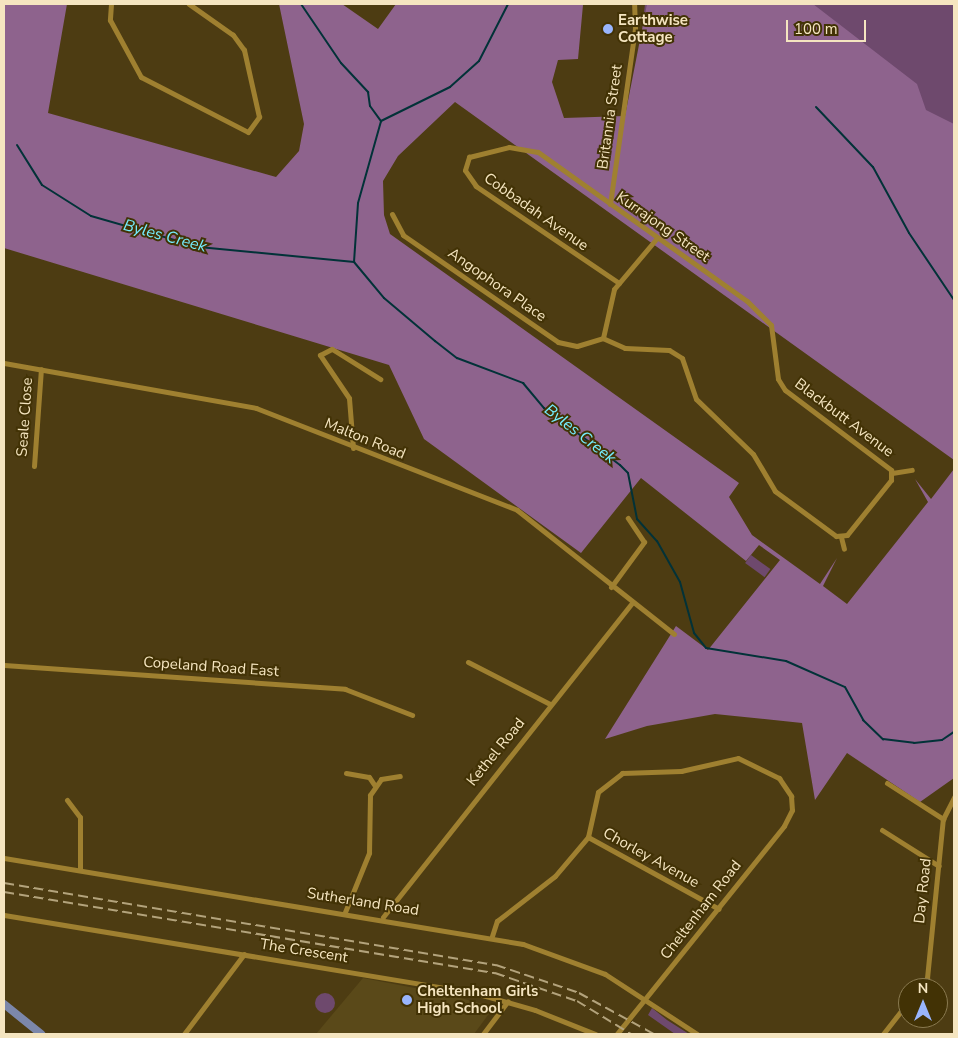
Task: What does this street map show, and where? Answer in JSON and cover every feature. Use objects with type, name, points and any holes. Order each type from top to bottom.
[{"type":"main road","points":[[4,1004],[41,1034]]},
{"type":"street","points":[[111,4],[110,20],[141,77],[248,132],[259,118],[244,50],[233,35],[189,4]]},
{"type":"street","name":"Britannia Street","points":[[610,204],[635,29],[634,4]]},
{"type":"street","name":"Cobbadah Avenue","points":[[538,152],[501,148],[473,155],[465,170],[476,186],[618,283]]},
{"type":"street","name":"Kurrajong Street","points":[[538,152],[747,301],[771,325]]},
{"type":"street","name":"Angophora Place","points":[[392,214],[403,235],[558,342],[577,346],[603,338]]},
{"type":"street","points":[[657,238],[618,283],[603,338],[625,348],[669,350],[682,358],[696,399],[753,454],[775,491],[842,537],[844,549]]},
{"type":"street","name":"Blackbutt Avenue","points":[[771,325],[776,369],[785,390],[892,473]]},
{"type":"street","points":[[353,448],[349,398],[320,355],[332,349],[380,379]]},
{"type":"street","name":"Malton Road","points":[[4,363],[256,408],[353,448],[517,510],[611,587],[674,634]]},
{"type":"street","name":"Seale Close","points":[[34,466],[41,370]]},
{"type":"street","name":"Blackbutt Avenue","points":[[842,537],[892,473],[912,470]]},
{"type":"street","points":[[611,587],[644,542],[628,518]]},
{"type":"street","name":"Kethel Road","points":[[383,917],[632,603]]},
{"type":"street","points":[[468,662],[550,704]]},
{"type":"street","name":"Copeland Road East","points":[[4,666],[344,689],[412,715]]},
{"type":"street","name":"Cheltenham Road","points":[[588,837],[598,792],[622,773],[681,771],[738,758],[779,778],[791,796],[787,821],[719,910],[617,1034]]},
{"type":"street","points":[[346,773],[369,777],[375,786]]},
{"type":"street","points":[[345,912],[369,853],[367,806],[375,786],[383,778],[400,776]]},
{"type":"street","points":[[887,783],[943,819]]},
{"type":"street","name":"Day Road","points":[[927,978],[943,819],[954,797]]},
{"type":"street","points":[[66,800],[80,817],[80,870]]},
{"type":"street","points":[[882,830],[939,866]]},
{"type":"street","name":"Chorley Avenue","points":[[492,936],[497,921],[555,876],[588,837],[719,910]]},
{"type":"street","name":"Sutherland Road","points":[[4,858],[383,917],[492,936],[580,963],[646,998],[697,1034]]},
{"type":"street","name":"The Crescent","points":[[4,915],[244,954],[508,1001],[594,1034]]},
{"type":"street","points":[[184,1034],[244,954]]},
{"type":"street","points":[[482,1034],[508,1001]]},
{"type":"street","points":[[883,1034],[898,1015]]},
{"type":"shaded area","points":[[4,4],[67,4],[48,113],[276,177],[299,151],[304,124],[279,4],[342,4],[378,29],[396,4],[631,4],[583,5],[578,59],[558,60],[552,82],[564,118],[625,116],[647,4],[813,4],[917,84],[926,110],[954,124],[954,460],[455,102],[398,156],[383,181],[384,215],[390,234],[739,483],[729,497],[752,535],[820,584],[837,558],[823,586],[847,604],[928,502],[915,479],[931,499],[954,469],[954,778],[920,802],[847,753],[815,800],[802,723],[715,714],[647,726],[605,739],[676,626],[708,650],[780,560],[759,545],[746,561],[641,478],[581,553],[424,439],[389,365],[4,248]]},
{"type":"shaded area","points":[[645,4],[954,4],[954,157],[666,10],[644,12]]},
{"type":"shaded area","points":[[751,555],[770,569],[765,577],[745,563]]},
{"type":"shaded area","name":"Cheltenham Girls High School","points":[[363,978],[446,994],[494,1007],[474,1034],[316,1034]]},
{"type":"shaded area","points":[[325,993],[332,996],[335,1003],[332,1010],[325,1013],[318,1010],[315,1003],[318,996]]},
{"type":"shaded area","points":[[652,1008],[689,1034],[675,1034],[648,1015]]},
{"type":"waterway","points":[[301,4],[341,63],[368,92],[370,106],[381,121]]},
{"type":"waterway","points":[[354,262],[358,203],[381,121],[450,87],[479,61],[508,4]]},
{"type":"waterway","points":[[816,107],[873,167],[909,233],[954,300]]},
{"type":"waterway","name":"Byles Creek","points":[[17,145],[42,185],[91,216],[199,247],[354,262],[384,298],[457,358],[523,383],[544,408],[628,473],[637,519],[657,541],[680,582],[694,633],[706,648],[786,661],[845,687],[863,720],[883,739],[914,743],[942,740],[954,732]]},
{"type":"railway","points":[[4,883],[496,965],[579,993],[654,1034]]},
{"type":"railway","points":[[4,892],[495,973],[577,1001],[631,1034]]},
{"type":"place","name":"Earthwise Cottage","points":[[608,29]]},
{"type":"place","name":"Cheltenham Girls High School","points":[[407,1000]]}]
